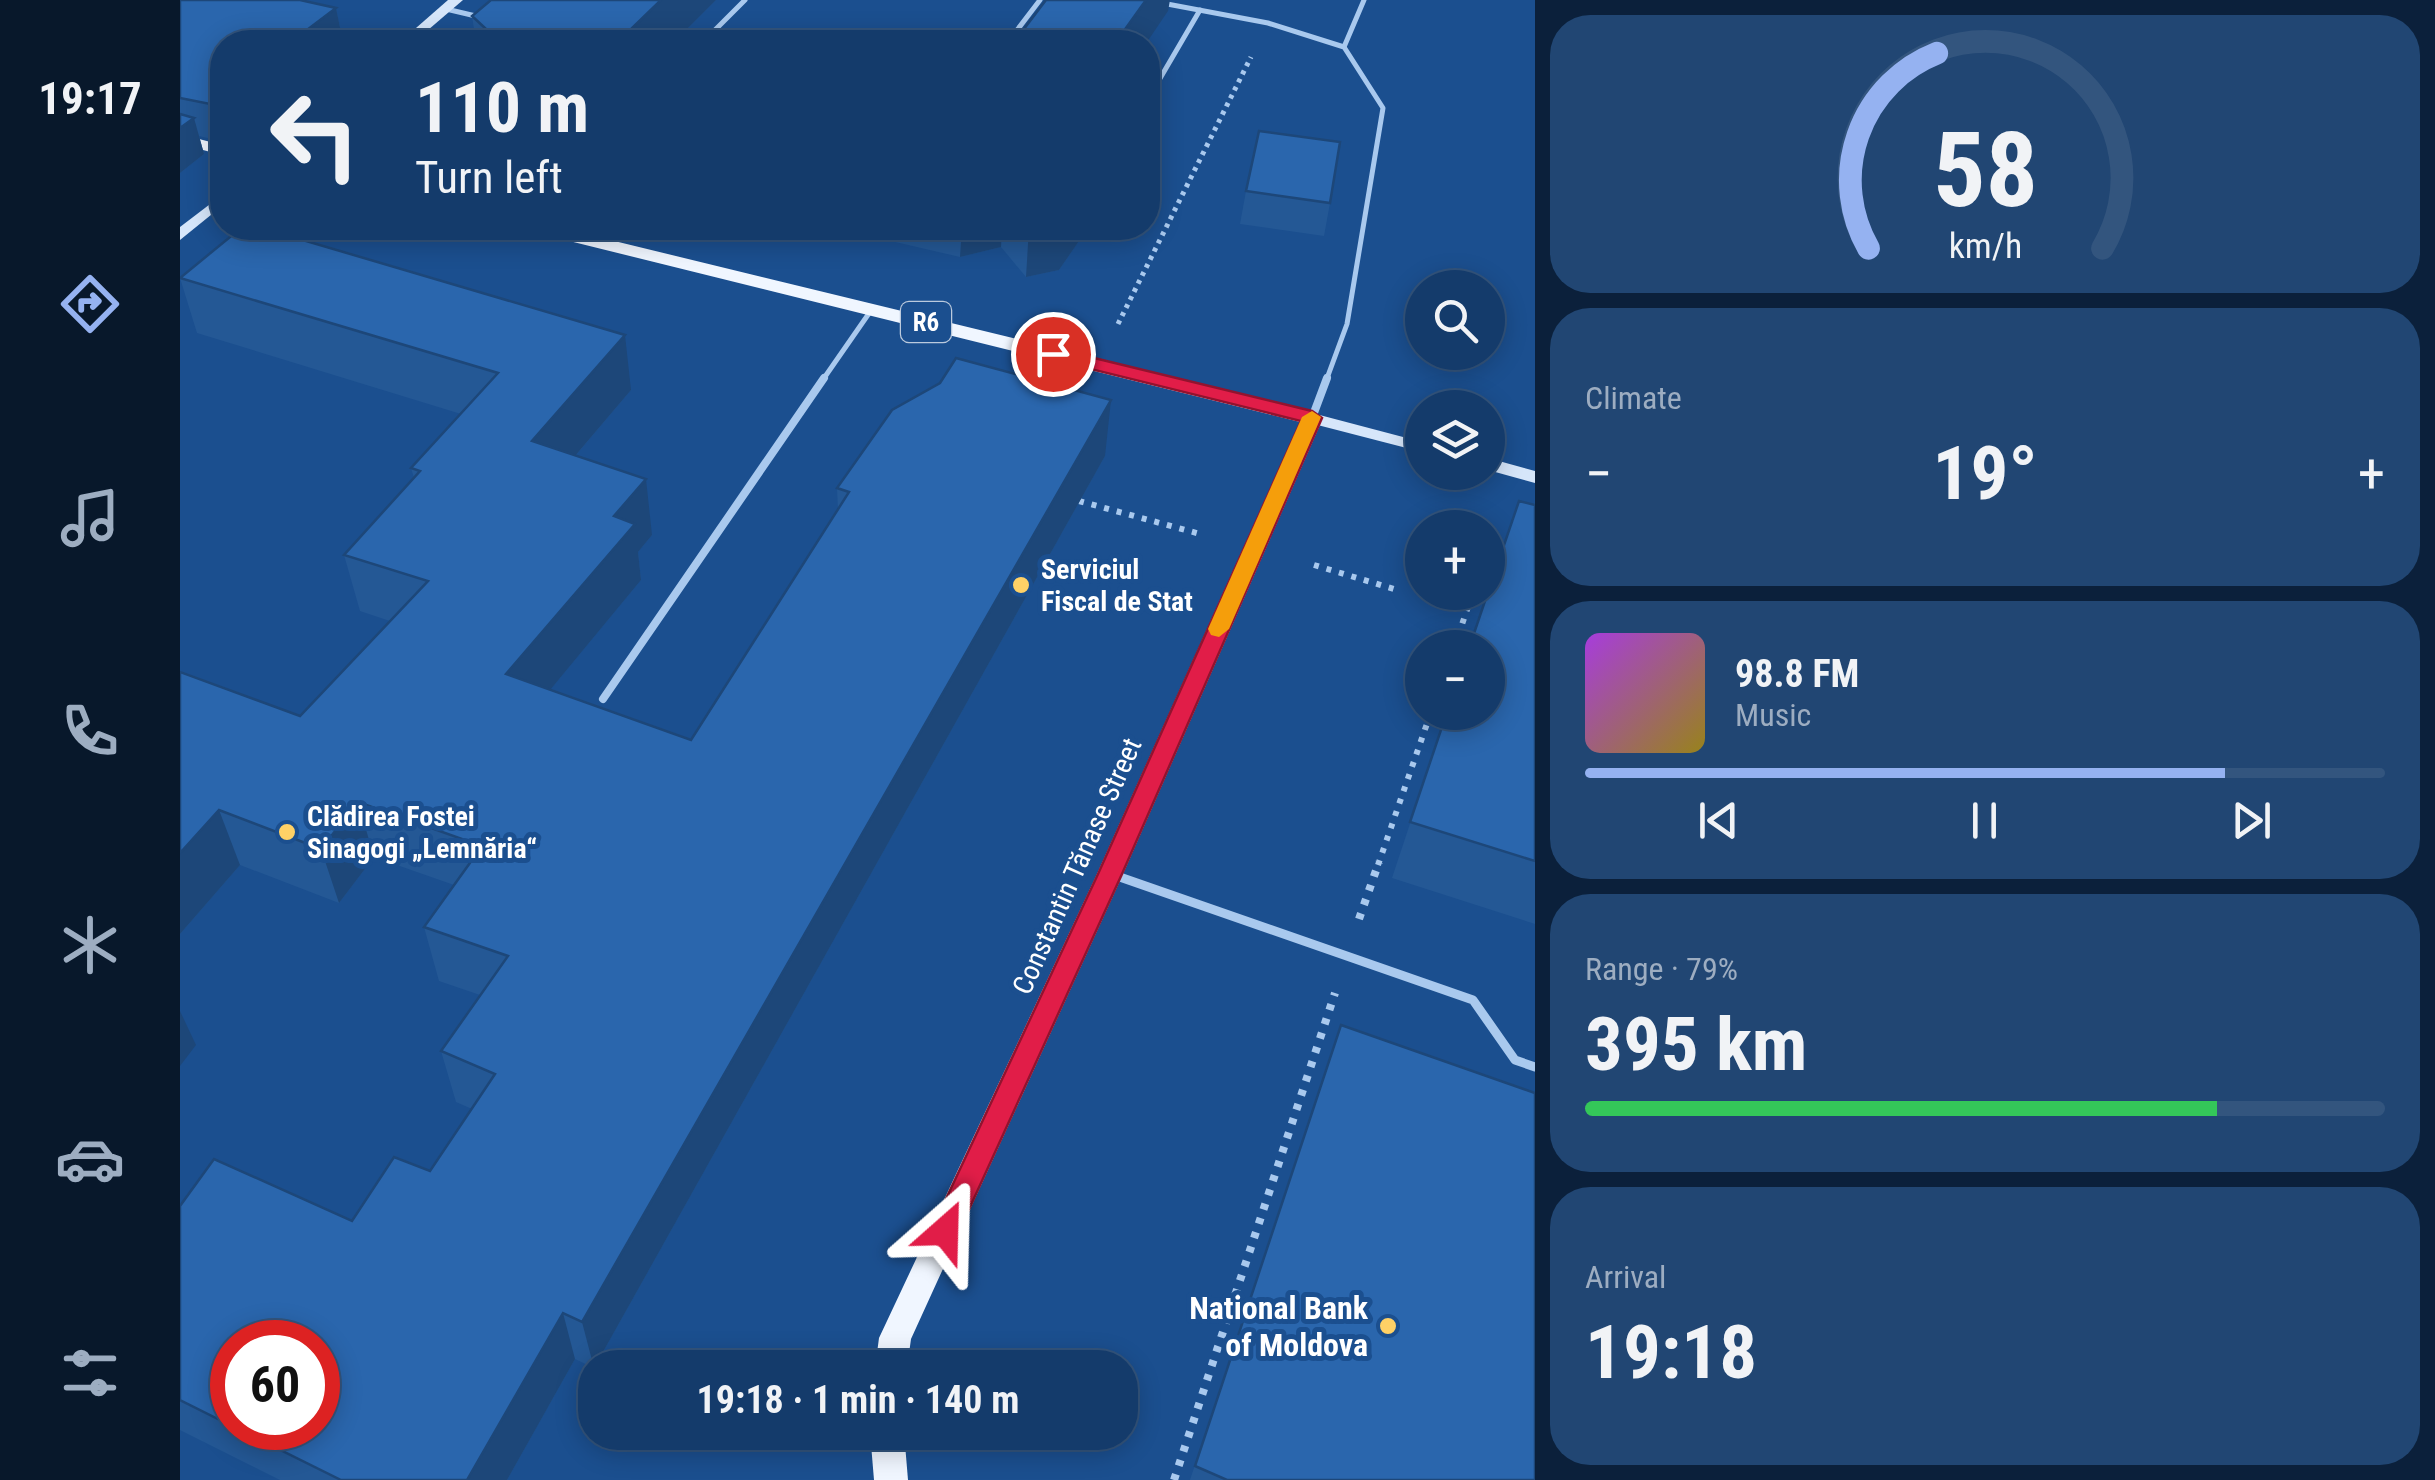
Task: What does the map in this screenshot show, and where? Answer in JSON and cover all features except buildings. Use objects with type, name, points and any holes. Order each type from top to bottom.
[{"type":"main road","points":[[421,30],[451,5]]},
{"type":"main road","points":[[180,139],[210,147]]},
{"type":"main road","points":[[180,235],[210,209]]},
{"type":"main road","name":"R6","points":[[589,240],[1312,418]]},
{"type":"main road","points":[[1312,418],[1405,443]]},
{"type":"main road","name":"Constantin Tănase Street","points":[[894,1350],[1312,418]]},
{"type":"main road","points":[[1505,469],[1535,477]]},
{"type":"main road","points":[[888,1450],[891,1480]]},
{"type":"lane","points":[[715,30],[745,0]]},
{"type":"lane","points":[[1017,30],[1040,0]]},
{"type":"lane","points":[[1146,0],[1268,22],[1344,47],[1383,108],[1346,324],[1312,418]]},
{"type":"lane","points":[[1344,47],[1364,0]]},
{"type":"lane","points":[[451,5],[484,18]]},
{"type":"lane","points":[[1160,78],[1200,10]]},
{"type":"lane","points":[[603,699],[872,309]]},
{"type":"lane","points":[[1110,874],[1473,1000],[1515,1060],[1535,1067]]},
{"type":"path","points":[[1160,239],[1268,22]]},
{"type":"path","points":[[1118,324],[1160,240]]},
{"type":"path","points":[[1080,501],[1204,535]]},
{"type":"path","points":[[1505,550],[1520,554]]},
{"type":"path","points":[[1314,566],[1397,590]]},
{"type":"path","points":[[1174,1480],[1425,730]]},
{"type":"slow traffic","points":[[1219,629],[1312,417]]},
{"type":"place","name":"Serviciul Fiscal de Stat","points":[[1021,585]]},
{"type":"place","name":"Clădirea Fostei Sinagogi „Lemnăria“","points":[[287,832]]},
{"type":"place","name":"National Bank of Moldova","points":[[1388,1326]]},
{"type":"route","points":[[945,1231],[1110,874],[1312,418],[1053,354]]}]
